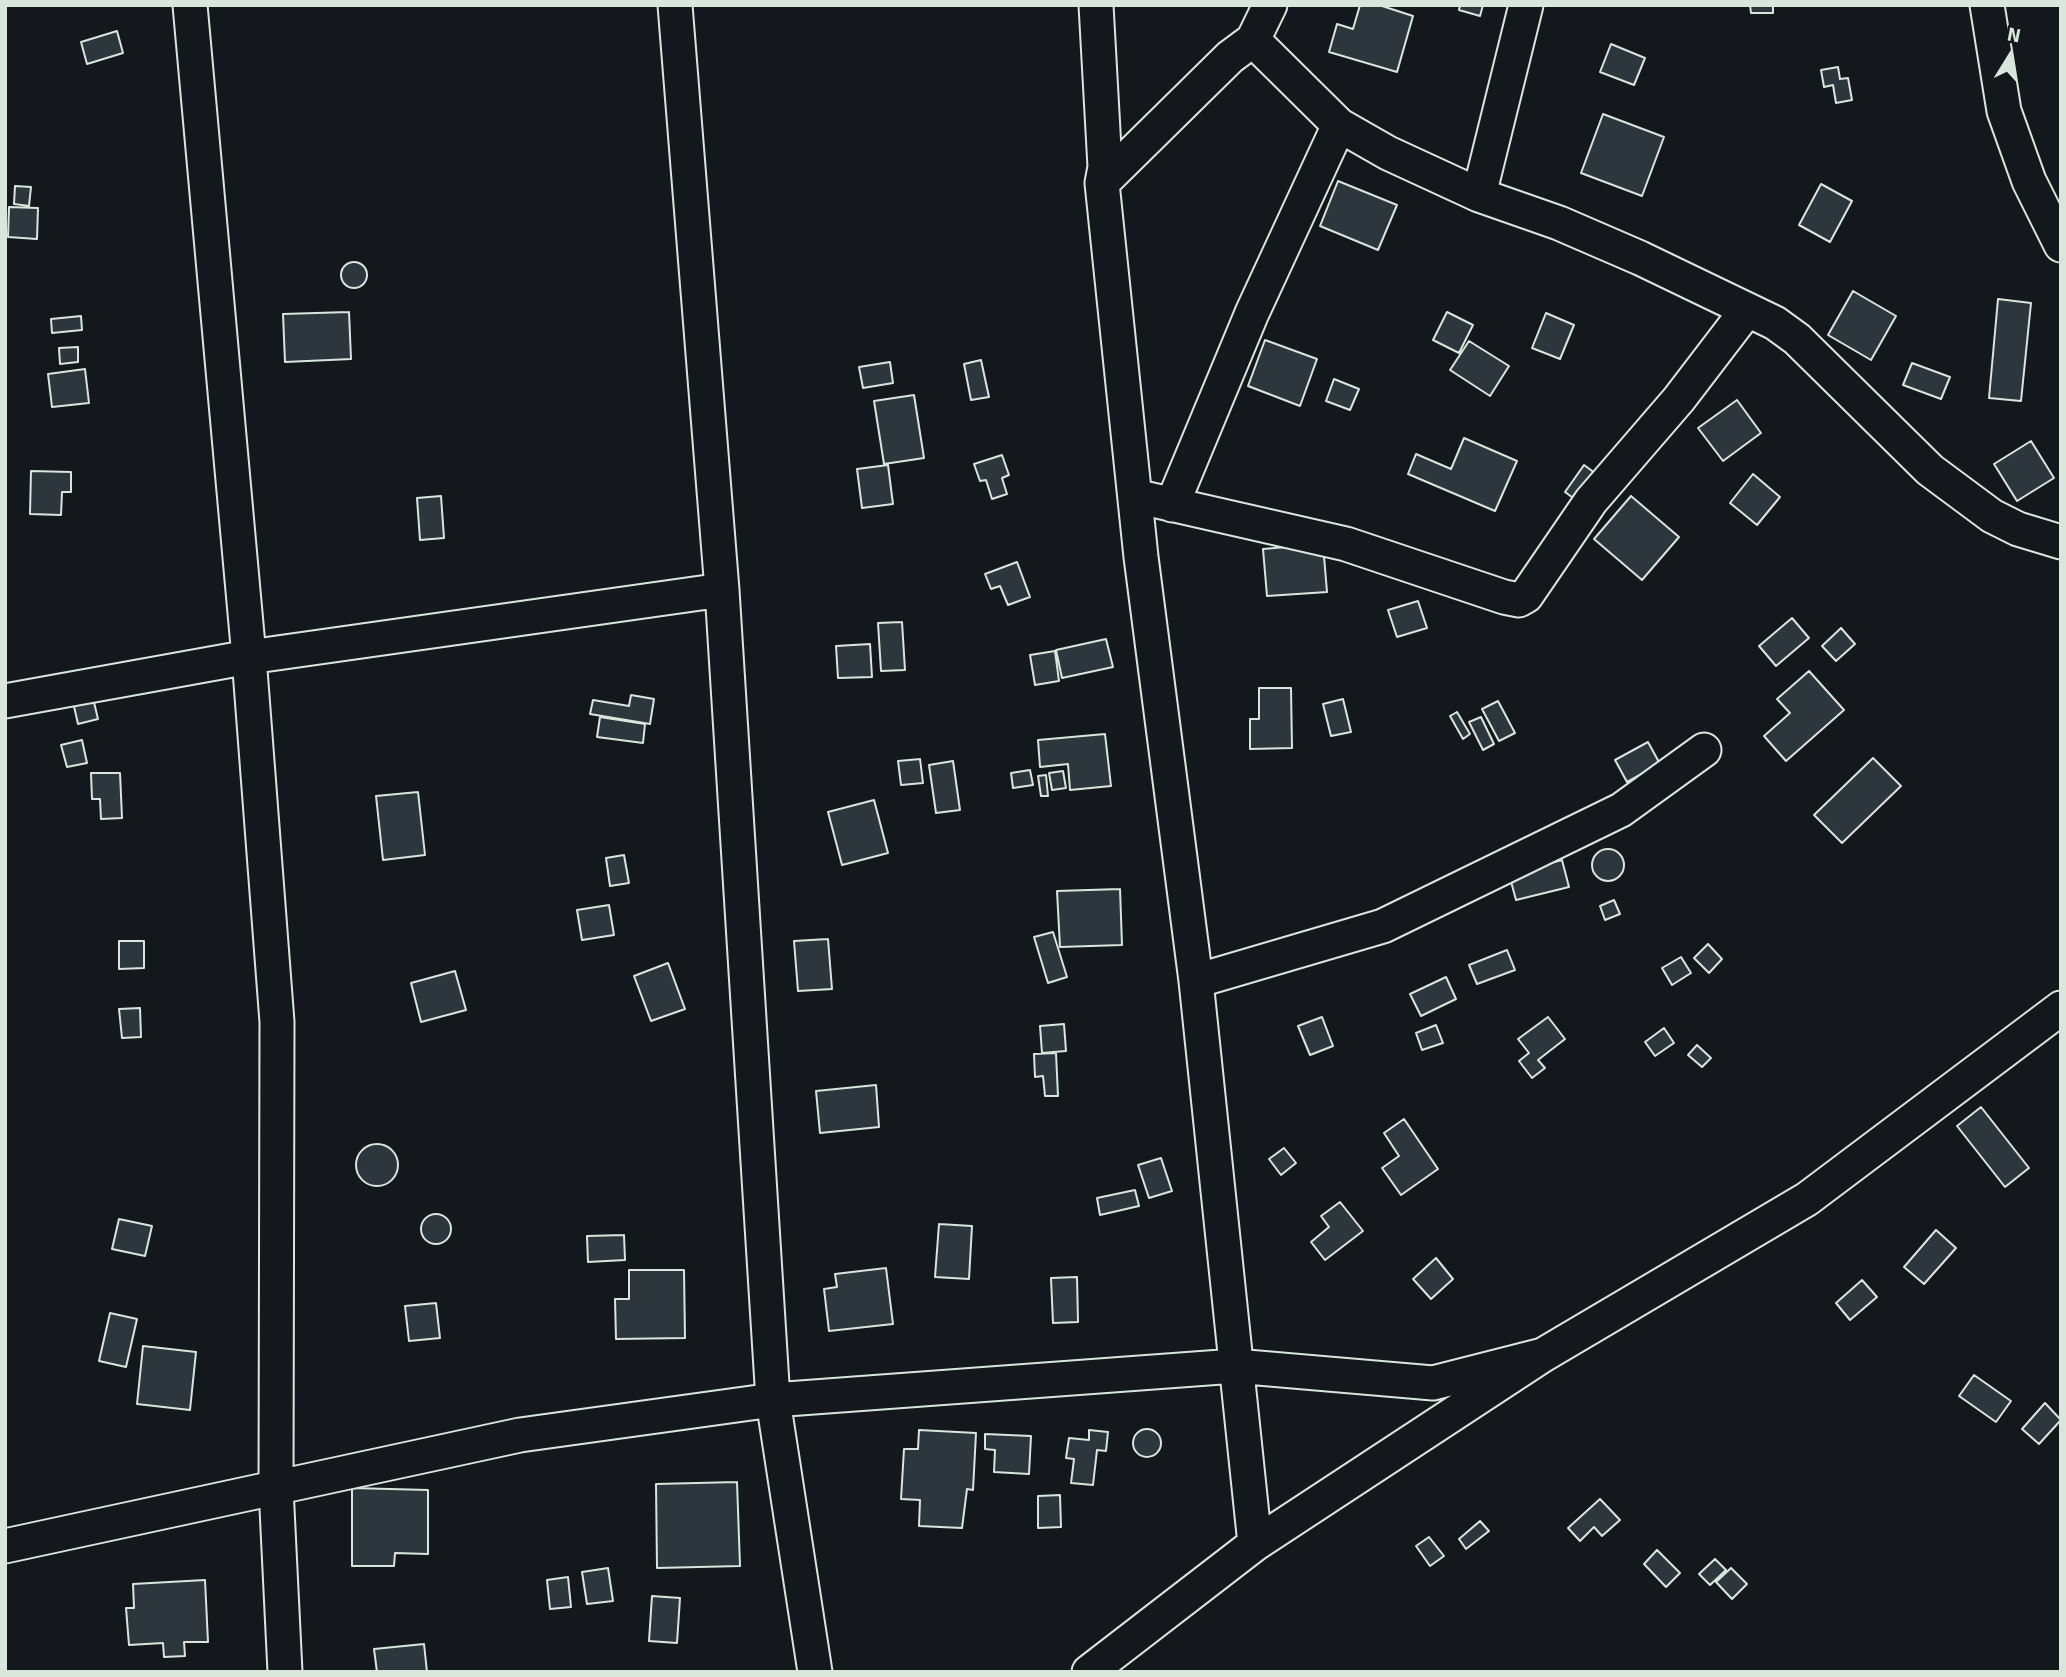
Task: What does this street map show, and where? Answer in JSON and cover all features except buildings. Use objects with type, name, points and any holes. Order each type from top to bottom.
[{"type":"street","points":[[190,5],[249,657],[277,1022],[276,1488],[285,1672]]},
{"type":"street","points":[[675,5],[722,590],[773,1400],[816,1672]]},
{"type":"street","points":[[1096,5],[1105,167],[1102,183],[1135,496],[1196,981],[1255,1544]]},
{"type":"street","points":[[1102,183],[1230,57],[1253,40],[1270,5]]},
{"type":"street","points":[[1479,195],[1526,5]]},
{"type":"street","points":[[1987,5],[2004,111],[2029,181],[2061,245]]},
{"type":"street","points":[[1253,40],[1339,125],[1388,153],[1479,195],[1571,228],[1747,310],[1797,339],[1930,470],[1992,516],[2018,529],[2061,542]]},
{"type":"street","points":[[1172,505],[1252,313],[1339,125]]},
{"type":"street","points":[[1135,496],[1346,544],[1504,597],[1523,599],[1591,501],[1679,399],[1747,310]]},
{"type":"street","points":[[5,701],[249,657],[722,590]]},
{"type":"street","points":[[1196,981],[1383,926],[1621,810],[1704,750]]},
{"type":"street","points":[[1089,1672],[1255,1544],[1543,1355],[1807,1199],[2061,1008]]},
{"type":"street","points":[[5,1546],[520,1435],[773,1400],[1235,1366],[1433,1383],[1543,1355]]}]
